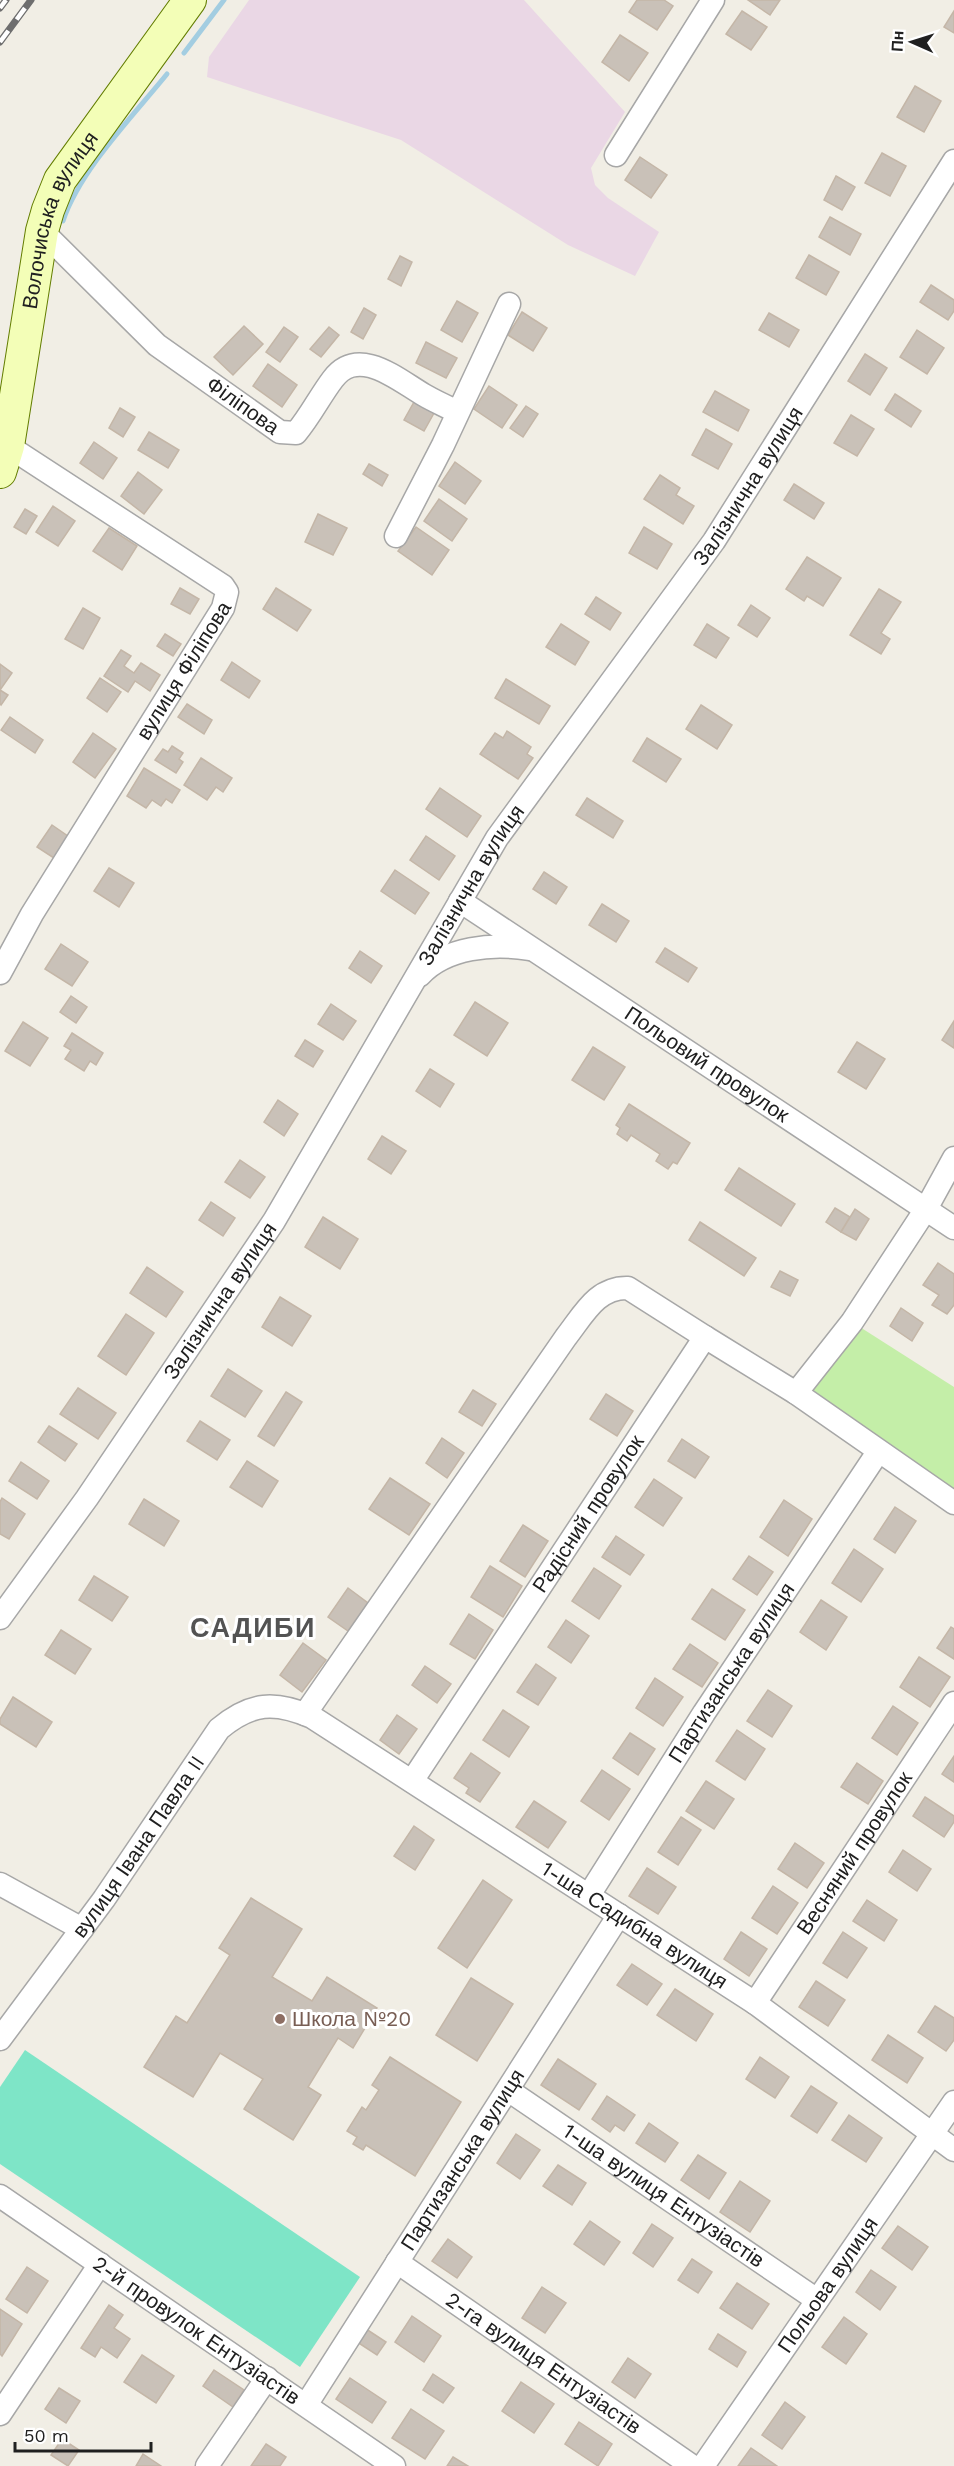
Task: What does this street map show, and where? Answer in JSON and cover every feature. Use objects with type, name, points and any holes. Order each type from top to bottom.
[{"type":"main road","name":"Волочиська вулиця","points":[[4,459],[42,231],[60,180],[190,0]]},
{"type":"street","points":[[616,155],[713,0]]},
{"type":"street","name":"Залізнична вулиця","points":[[0,1618],[87,1498],[274,1221],[497,838],[714,541],[954,161]]},
{"type":"street","name":"Філіпова","points":[[42,231],[157,345],[280,432],[296,433],[312,415],[334,377],[351,365],[368,364],[393,375],[457,412]]},
{"type":"street","points":[[396,536],[443,445],[509,304]]},
{"type":"street","name":"вулиця Філіпова","points":[[0,973],[36,908],[223,608],[227,592],[223,586],[4,459]]},
{"type":"street","name":"Польовий провулок","points":[[460,901],[954,1228]]},
{"type":"street","points":[[410,985],[430,964],[451,955],[505,945],[534,950]]},
{"type":"street","points":[[796,1393],[852,1322],[926,1209],[954,1158]]},
{"type":"street","points":[[305,1714],[566,1337],[600,1295],[616,1288],[628,1288],[796,1393],[954,1503]]},
{"type":"street","name":"Радісний провулок","points":[[412,1781],[705,1337]]},
{"type":"street","name":"Партизанська вулиця","points":[[589,1895],[704,1713],[878,1452]]},
{"type":"street","name":"Весняний провулок","points":[[755,2003],[954,1704]]},
{"type":"street","name":"вулиця Івана Павла II","points":[[0,2039],[82,1929],[219,1729],[234,1716],[267,1706],[288,1706],[305,1714]]},
{"type":"street","name":"1-ша Садибна вулиця","points":[[305,1714],[755,2003],[932,2136],[954,2150]]},
{"type":"street","points":[[0,1884],[82,1929]]},
{"type":"street","name":"Партизанська вулиця","points":[[306,2405],[619,1915]]},
{"type":"street","name":"1-ша вулиця Ентузіастів","points":[[508,2090],[817,2300]]},
{"type":"street","name":"Польова вулиця","points":[[703,2466],[954,2102]]},
{"type":"street","name":"2-й провулок Ентузіастів","points":[[0,2196],[394,2466]]},
{"type":"street","name":"2-га вулиця Ентузіастів","points":[[397,2262],[692,2466]]},
{"type":"street","points":[[0,2414],[100,2264]]},
{"type":"street","points":[[207,2466],[267,2378]]},
{"type":"shaded area","points":[[249,0],[524,0],[625,112],[591,168],[595,185],[608,198],[659,232],[635,276],[568,245],[401,140],[207,77],[209,57]]},
{"type":"green space","points":[[852,1322],[954,1387],[954,1503],[796,1393]]},
{"type":"green space","points":[[25,2050],[360,2277],[300,2367],[0,2164],[0,2087]]},
{"type":"building","points":[[637,0],[664,0],[673,6],[657,30],[629,12]]},
{"type":"building","points":[[748,0],[780,0],[770,15]]},
{"type":"building","points":[[742,11],[767,27],[751,50],[726,34]]},
{"type":"building","points":[[954,11],[954,33],[944,27]]},
{"type":"building","points":[[620,35],[648,53],[629,81],[602,62]]},
{"type":"building","points":[[915,86],[941,101],[924,132],[897,117]]},
{"type":"building","points":[[882,153],[906,166],[890,196],[865,183]]},
{"type":"building","points":[[640,157],[667,175],[651,198],[625,180]]},
{"type":"building","points":[[836,176],[855,187],[842,210],[824,200]]},
{"type":"building","points":[[830,217],[861,234],[850,255],[819,237]]},
{"type":"building","points":[[809,255],[839,272],[826,295],[796,278]]},
{"type":"building","points":[[400,256],[412,262],[401,286],[388,279]]},
{"type":"building","points":[[931,285],[954,300],[954,311],[948,320],[920,302]]},
{"type":"building","points":[[457,301],[478,313],[462,342],[441,330]]},
{"type":"building","points":[[364,308],[376,315],[363,339],[351,332]]},
{"type":"building","points":[[522,312],[547,328],[533,351],[508,335]]},
{"type":"building","points":[[769,313],[799,330],[789,347],[759,330]]},
{"type":"building","points":[[244,326],[263,344],[233,375],[214,357]]},
{"type":"building","points":[[284,327],[298,337],[280,362],[266,352]]},
{"type":"building","points":[[329,327],[339,335],[321,357],[310,349]]},
{"type":"building","points":[[917,330],[944,348],[927,374],[900,357]]},
{"type":"building","points":[[426,342],[457,358],[446,378],[416,363]]},
{"type":"building","points":[[865,354],[887,368],[870,395],[848,381]]},
{"type":"building","points":[[268,364],[297,385],[282,407],[253,386]]},
{"type":"building","points":[[489,386],[517,405],[502,428],[474,409]]},
{"type":"building","points":[[715,391],[749,410],[738,431],[703,412]]},
{"type":"building","points":[[895,394],[921,411],[911,427],[885,410]]},
{"type":"building","points":[[414,402],[434,413],[424,431],[404,420]]},
{"type":"building","points":[[526,406],[538,414],[523,437],[510,428]]},
{"type":"building","points":[[120,408],[135,417],[123,437],[109,428]]},
{"type":"building","points":[[851,415],[874,429],[857,456],[834,443]]},
{"type":"building","points":[[706,429],[732,444],[718,469],[692,455]]},
{"type":"building","points":[[149,432],[179,450],[168,468],[138,450]]},
{"type":"building","points":[[94,442],[117,458],[103,479],[80,463]]},
{"type":"building","points":[[455,462],[481,481],[465,504],[439,486]]},
{"type":"building","points":[[369,464],[388,475],[382,486],[363,474]]},
{"type":"building","points":[[138,472],[162,490],[144,514],[121,496]]},
{"type":"building","points":[[660,475],[680,488],[676,495],[694,506],[683,524],[644,499]]},
{"type":"building","points":[[794,484],[824,503],[814,519],[784,500]]},
{"type":"building","points":[[439,499],[467,519],[452,541],[424,521]]},
{"type":"building","points":[[53,506],[75,521],[58,546],[36,532]]},
{"type":"building","points":[[25,509],[37,516],[26,534],[14,527]]},
{"type":"building","points":[[318,514],[347,528],[333,555],[305,542]]},
{"type":"building","points":[[416,527],[449,550],[432,575],[398,551]]},
{"type":"building","points":[[644,527],[672,544],[657,569],[629,553]]},
{"type":"building","points":[[109,528],[137,546],[122,570],[93,551]]},
{"type":"building","points":[[807,557],[841,578],[823,606],[807,596],[804,601],[786,589]]},
{"type":"building","points":[[180,588],[199,599],[190,614],[171,604]]},
{"type":"building","points":[[276,588],[311,610],[297,631],[263,609]]},
{"type":"building","points":[[879,589],[901,602],[881,633],[890,639],[881,654],[850,635]]},
{"type":"building","points":[[596,597],[621,613],[610,630],[585,614]]},
{"type":"building","points":[[751,605],[770,618],[757,637],[738,625]]},
{"type":"building","points":[[83,608],[100,618],[83,649],[65,639]]},
{"type":"building","points":[[561,624],[589,642],[575,665],[546,647]]},
{"type":"building","points":[[707,624],[729,638],[716,658],[694,645]]},
{"type":"building","points":[[165,634],[181,644],[173,656],[157,646]]},
{"type":"building","points":[[121,650],[131,656],[124,666],[134,673],[141,663],[160,675],[150,691],[135,681],[128,692],[104,676]]},
{"type":"building","points":[[232,662],[260,681],[249,698],[221,680]]},
{"type":"building","points":[[0,664],[12,673],[0,690]]},
{"type":"building","points":[[100,678],[121,692],[107,712],[87,698]]},
{"type":"building","points":[[506,679],[550,706],[539,724],[495,698]]},
{"type":"building","points":[[0,690],[8,695],[1,705],[0,704]]},
{"type":"building","points":[[187,704],[212,720],[204,734],[178,717]]},
{"type":"building","points":[[701,705],[732,725],[717,749],[686,729]]},
{"type":"building","points":[[10,717],[43,740],[35,753],[1,730]]},
{"type":"building","points":[[507,731],[531,747],[527,754],[533,758],[518,779],[480,754],[495,733],[503,738]]},
{"type":"building","points":[[93,733],[116,749],[95,778],[73,762]]},
{"type":"building","points":[[647,738],[681,759],[666,782],[633,761]]},
{"type":"building","points":[[172,746],[183,753],[179,759],[183,762],[176,773],[155,760],[163,749],[168,752]]},
{"type":"building","points":[[201,758],[232,778],[223,792],[216,787],[207,800],[184,785]]},
{"type":"building","points":[[144,768],[180,790],[172,803],[166,799],[161,806],[152,800],[146,808],[127,796]]},
{"type":"building","points":[[440,788],[481,816],[467,837],[426,809]]},
{"type":"building","points":[[587,798],[623,821],[613,838],[576,815]]},
{"type":"building","points":[[52,825],[75,841],[60,862],[37,847]]},
{"type":"building","points":[[426,836],[455,856],[439,880],[410,860]]},
{"type":"building","points":[[109,868],[134,883],[119,907],[94,891]]},
{"type":"building","points":[[395,870],[429,893],[415,914],[381,891]]},
{"type":"building","points":[[544,872],[567,887],[556,904],[533,889]]},
{"type":"building","points":[[602,904],[629,921],[616,942],[589,925]]},
{"type":"building","points":[[61,944],[88,962],[72,986],[45,969]]},
{"type":"building","points":[[665,948],[697,968],[688,982],[656,962]]},
{"type":"building","points":[[360,951],[382,966],[371,983],[349,968]]},
{"type":"building","points":[[71,996],[87,1007],[76,1023],[60,1012]]},
{"type":"building","points":[[475,1002],[508,1023],[487,1056],[454,1035]]},
{"type":"building","points":[[331,1004],[356,1021],[343,1040],[318,1024]]},
{"type":"building","points":[[954,1021],[954,1048],[942,1040]]},
{"type":"building","points":[[23,1022],[48,1038],[30,1066],[5,1051]]},
{"type":"building","points":[[72,1033],[103,1053],[96,1065],[90,1061],[84,1071],[65,1059],[71,1050],[64,1046]]},
{"type":"building","points":[[305,1040],[323,1051],[313,1067],[295,1056]]},
{"type":"building","points":[[857,1042],[885,1059],[866,1089],[838,1072]]},
{"type":"building","points":[[593,1047],[625,1067],[604,1100],[572,1080]]},
{"type":"building","points":[[430,1069],[454,1084],[440,1107],[416,1091]]},
{"type":"building","points":[[278,1100],[298,1114],[284,1136],[264,1122]]},
{"type":"building","points":[[629,1104],[690,1143],[677,1164],[673,1162],[668,1169],[656,1161],[660,1154],[631,1135],[627,1141],[617,1134],[620,1128],[616,1125]]},
{"type":"building","points":[[382,1136],[406,1151],[391,1174],[368,1159]]},
{"type":"building","points":[[240,1160],[265,1177],[250,1198],[225,1182]]},
{"type":"building","points":[[739,1168],[795,1204],[781,1226],[725,1190]]},
{"type":"building","points":[[211,1202],[235,1218],[223,1236],[199,1220]]},
{"type":"building","points":[[835,1208],[850,1217],[841,1232],[826,1222]]},
{"type":"building","points":[[855,1209],[869,1219],[856,1240],[841,1232]]},
{"type":"building","points":[[323,1217],[358,1239],[340,1269],[305,1247]]},
{"type":"building","points":[[700,1222],[756,1258],[744,1276],[689,1240]]},
{"type":"building","points":[[938,1263],[954,1274],[954,1305],[947,1314],[932,1305],[939,1295],[923,1285]]},
{"type":"building","points":[[147,1267],[183,1292],[166,1317],[130,1293]]},
{"type":"building","points":[[780,1271],[798,1280],[790,1296],[771,1287]]},
{"type":"building","points":[[280,1297],[311,1316],[292,1346],[262,1327]]},
{"type":"building","points":[[901,1308],[923,1323],[912,1341],[890,1326]]},
{"type":"building","points":[[126,1314],[154,1333],[126,1375],[98,1356]]},
{"type":"building","points":[[228,1369],[262,1391],[245,1417],[211,1396]]},
{"type":"building","points":[[78,1388],[116,1413],[98,1439],[60,1414]]},
{"type":"building","points":[[473,1390],[496,1404],[482,1426],[459,1412]]},
{"type":"building","points":[[286,1392],[302,1402],[274,1446],[258,1436]]},
{"type":"building","points":[[606,1394],[633,1411],[617,1436],[590,1419]]},
{"type":"building","points":[[200,1421],[230,1440],[217,1460],[187,1441]]},
{"type":"building","points":[[49,1426],[77,1444],[65,1461],[38,1442]]},
{"type":"building","points":[[442,1438],[464,1453],[447,1478],[426,1463]]},
{"type":"building","points":[[682,1439],[709,1457],[695,1478],[668,1461]]},
{"type":"building","points":[[247,1461],[278,1481],[262,1507],[230,1487]]},
{"type":"building","points":[[21,1462],[49,1481],[37,1499],[9,1481]]},
{"type":"building","points":[[390,1478],[430,1504],[409,1535],[369,1509]]},
{"type":"building","points":[[654,1479],[682,1498],[663,1526],[635,1507]]},
{"type":"building","points":[[2,1498],[25,1514],[9,1539],[0,1534]]},
{"type":"building","points":[[144,1499],[179,1521],[164,1546],[129,1524]]},
{"type":"building","points":[[784,1500],[812,1519],[788,1556],[760,1537]]},
{"type":"building","points":[[895,1507],[916,1521],[895,1553],[874,1539]]},
{"type":"building","points":[[523,1525],[548,1541],[525,1577],[500,1561]]},
{"type":"building","points":[[616,1536],[644,1555],[630,1575],[602,1557]]},
{"type":"building","points":[[854,1549],[883,1569],[861,1602],[832,1583]]},
{"type":"building","points":[[749,1556],[773,1572],[757,1595],[733,1579]]},
{"type":"building","points":[[490,1566],[522,1586],[503,1617],[471,1597]]},
{"type":"building","points":[[594,1568],[621,1586],[599,1619],[572,1601]]},
{"type":"building","points":[[94,1576],[128,1597],[112,1621],[79,1600]]},
{"type":"building","points":[[348,1588],[368,1603],[348,1631],[328,1617]]},
{"type":"building","points":[[712,1589],[745,1610],[725,1640],[692,1619]]},
{"type":"building","points":[[821,1600],[847,1617],[826,1650],[800,1632]]},
{"type":"building","points":[[469,1614],[493,1630],[475,1659],[450,1644]]},
{"type":"building","points":[[566,1620],[589,1636],[571,1663],[548,1647]]},
{"type":"building","points":[[951,1627],[954,1629],[954,1659],[937,1648]]},
{"type":"building","points":[[61,1630],[91,1649],[75,1674],[45,1655]]},
{"type":"building","points":[[303,1643],[326,1660],[302,1692],[280,1675]]},
{"type":"building","points":[[690,1644],[718,1663],[702,1687],[673,1669]]},
{"type":"building","points":[[919,1657],[950,1677],[930,1707],[900,1687]]},
{"type":"building","points":[[536,1664],[556,1678],[538,1705],[517,1692]]},
{"type":"building","points":[[425,1666],[451,1684],[437,1703],[412,1685]]},
{"type":"building","points":[[655,1678],[683,1697],[663,1726],[636,1708]]},
{"type":"building","points":[[768,1690],[792,1706],[772,1737],[747,1721]]},
{"type":"building","points":[[13,1697],[52,1722],[36,1747],[0,1724],[0,1719]]},
{"type":"building","points":[[893,1706],[918,1723],[897,1755],[872,1738]]},
{"type":"building","points":[[503,1710],[529,1727],[509,1757],[483,1740]]},
{"type":"building","points":[[397,1715],[417,1729],[399,1754],[380,1740]]},
{"type":"building","points":[[737,1730],[765,1749],[745,1780],[716,1761]]},
{"type":"building","points":[[630,1733],[655,1749],[638,1775],[613,1758]]},
{"type":"building","points":[[471,1753],[500,1773],[480,1802],[466,1793],[469,1788],[454,1778]]},
{"type":"building","points":[[954,1756],[954,1782],[942,1774]]},
{"type":"building","points":[[857,1763],[883,1781],[868,1804],[841,1787]]},
{"type":"building","points":[[602,1770],[630,1789],[609,1820],[581,1801]]},
{"type":"building","points":[[706,1781],[734,1799],[714,1829],[686,1811]]},
{"type":"building","points":[[925,1797],[954,1816],[954,1822],[944,1837],[913,1816]]},
{"type":"building","points":[[534,1801],[566,1822],[548,1848],[516,1827]]},
{"type":"building","points":[[681,1817],[701,1830],[678,1865],[658,1852]]},
{"type":"building","points":[[414,1826],[434,1840],[415,1870],[394,1856]]},
{"type":"building","points":[[795,1843],[824,1863],[807,1888],[778,1869]]},
{"type":"building","points":[[903,1850],[931,1869],[917,1891],[889,1872]]},
{"type":"building","points":[[647,1868],[676,1887],[658,1914],[629,1896]]},
{"type":"building","points":[[483,1880],[512,1900],[467,1968],[438,1948]]},
{"type":"building","points":[[773,1886],[798,1903],[777,1934],[752,1918]]},
{"type":"building","name":"Школа №20","points":[[251,1898],[302,1929],[272,1977],[312,2001],[327,1977],[377,2008],[353,2048],[338,2038],[308,2087],[321,2095],[293,2140],[244,2109],[263,2079],[220,2053],[193,2097],[144,2067],[176,2016],[187,2023],[230,1955],[219,1948]]},
{"type":"building","points":[[867,1900],[897,1920],[884,1941],[853,1921]]},
{"type":"building","points":[[741,1932],[767,1949],[749,1976],[724,1959]]},
{"type":"building","points":[[843,1932],[867,1948],[847,1978],[823,1963]]},
{"type":"building","points":[[632,1964],[662,1984],[647,2005],[617,1985]]},
{"type":"building","points":[[471,1978],[513,2004],[477,2061],[436,2035]]},
{"type":"building","points":[[816,1981],[845,2000],[828,2026],[799,2007]]},
{"type":"building","points":[[675,1989],[713,2014],[696,2041],[657,2015]]},
{"type":"building","points":[[935,2006],[954,2018],[954,2040],[946,2051],[918,2032]]},
{"type":"building","points":[[888,2035],[923,2058],[907,2083],[872,2060]]},
{"type":"building","points":[[390,2057],[461,2102],[415,2176],[366,2145],[363,2150],[353,2144],[357,2137],[347,2131],[362,2107],[366,2110],[379,2090],[372,2085]]},
{"type":"building","points":[[760,2057],[789,2077],[775,2098],[746,2079]]},
{"type":"building","points":[[558,2059],[596,2084],[579,2110],[541,2085]]},
{"type":"building","points":[[811,2086],[837,2103],[817,2133],[791,2116]]},
{"type":"building","points":[[607,2096],[635,2115],[624,2131],[615,2125],[610,2132],[592,2119]]},
{"type":"building","points":[[849,2115],[882,2138],[866,2162],[832,2140]]},
{"type":"building","points":[[649,2123],[678,2143],[665,2162],[636,2143]]},
{"type":"building","points":[[516,2134],[540,2150],[520,2179],[497,2163]]},
{"type":"building","points":[[698,2155],[726,2173],[709,2199],[681,2180]]},
{"type":"building","points":[[558,2165],[586,2183],[572,2205],[543,2186]]},
{"type":"building","points":[[740,2181],[770,2201],[750,2232],[720,2212]]},
{"type":"building","points":[[590,2221],[620,2242],[604,2265],[574,2244]]},
{"type":"building","points":[[652,2224],[673,2238],[653,2267],[633,2253]]},
{"type":"building","points":[[898,2226],[928,2247],[912,2270],[882,2248]]},
{"type":"building","points":[[448,2239],[472,2257],[457,2278],[432,2261]]},
{"type":"building","points":[[692,2259],[712,2272],[698,2293],[678,2280]]},
{"type":"building","points":[[27,2267],[48,2281],[27,2313],[6,2299]]},
{"type":"building","points":[[871,2270],[896,2287],[880,2310],[856,2292]]},
{"type":"building","points":[[737,2283],[769,2304],[752,2329],[720,2308]]},
{"type":"building","points":[[542,2287],[566,2303],[545,2333],[522,2318]]},
{"type":"building","points":[[109,2305],[123,2315],[114,2328],[130,2339],[117,2358],[101,2347],[95,2357],[81,2348]]},
{"type":"building","points":[[0,2309],[22,2324],[2,2356],[0,2354]]},
{"type":"building","points":[[412,2316],[441,2336],[424,2362],[395,2342]]},
{"type":"building","points":[[844,2317],[867,2334],[846,2364],[822,2347]]},
{"type":"building","points":[[363,2327],[386,2342],[377,2355],[354,2340]]},
{"type":"building","points":[[718,2334],[746,2352],[737,2367],[709,2349]]},
{"type":"building","points":[[142,2355],[174,2376],[156,2403],[124,2382]]},
{"type":"building","points":[[628,2358],[651,2374],[635,2398],[612,2382]]},
{"type":"building","points":[[214,2370],[244,2390],[233,2407],[203,2386]]},
{"type":"building","points":[[433,2374],[454,2388],[443,2403],[423,2390]]},
{"type":"building","points":[[350,2378],[386,2402],[372,2423],[336,2399]]},
{"type":"building","points":[[521,2382],[554,2404],[534,2433],[502,2411]]},
{"type":"building","points":[[59,2388],[80,2401],[66,2423],[45,2409]]},
{"type":"building","points":[[785,2402],[805,2417],[782,2449],[762,2435]]},
{"type":"building","points":[[411,2409],[444,2431],[425,2459],[392,2438]]},
{"type":"building","points":[[579,2422],[612,2444],[598,2466],[565,2444]]},
{"type":"building","points":[[62,2439],[79,2450],[68,2466],[51,2455]]},
{"type":"building","points":[[266,2444],[286,2457],[280,2466],[251,2466]]},
{"type":"building","points":[[751,2448],[777,2466],[738,2466]]},
{"type":"building","points":[[143,2454],[161,2466],[136,2466]]},
{"type":"building","points":[[453,2457],[468,2466],[447,2466]]},
{"type":"waterway","points":[[184,53],[224,0]]},
{"type":"waterway","points":[[63,221],[71,202],[94,163],[167,74]]},
{"type":"railway","points":[[0,8],[6,0]]},
{"type":"railway","points":[[0,42],[31,0]]},
{"type":"place","name":"Школа №20","points":[[280,2019]]},
{"type":"district","name":"САДИБИ","points":[[253,1628]]}]
